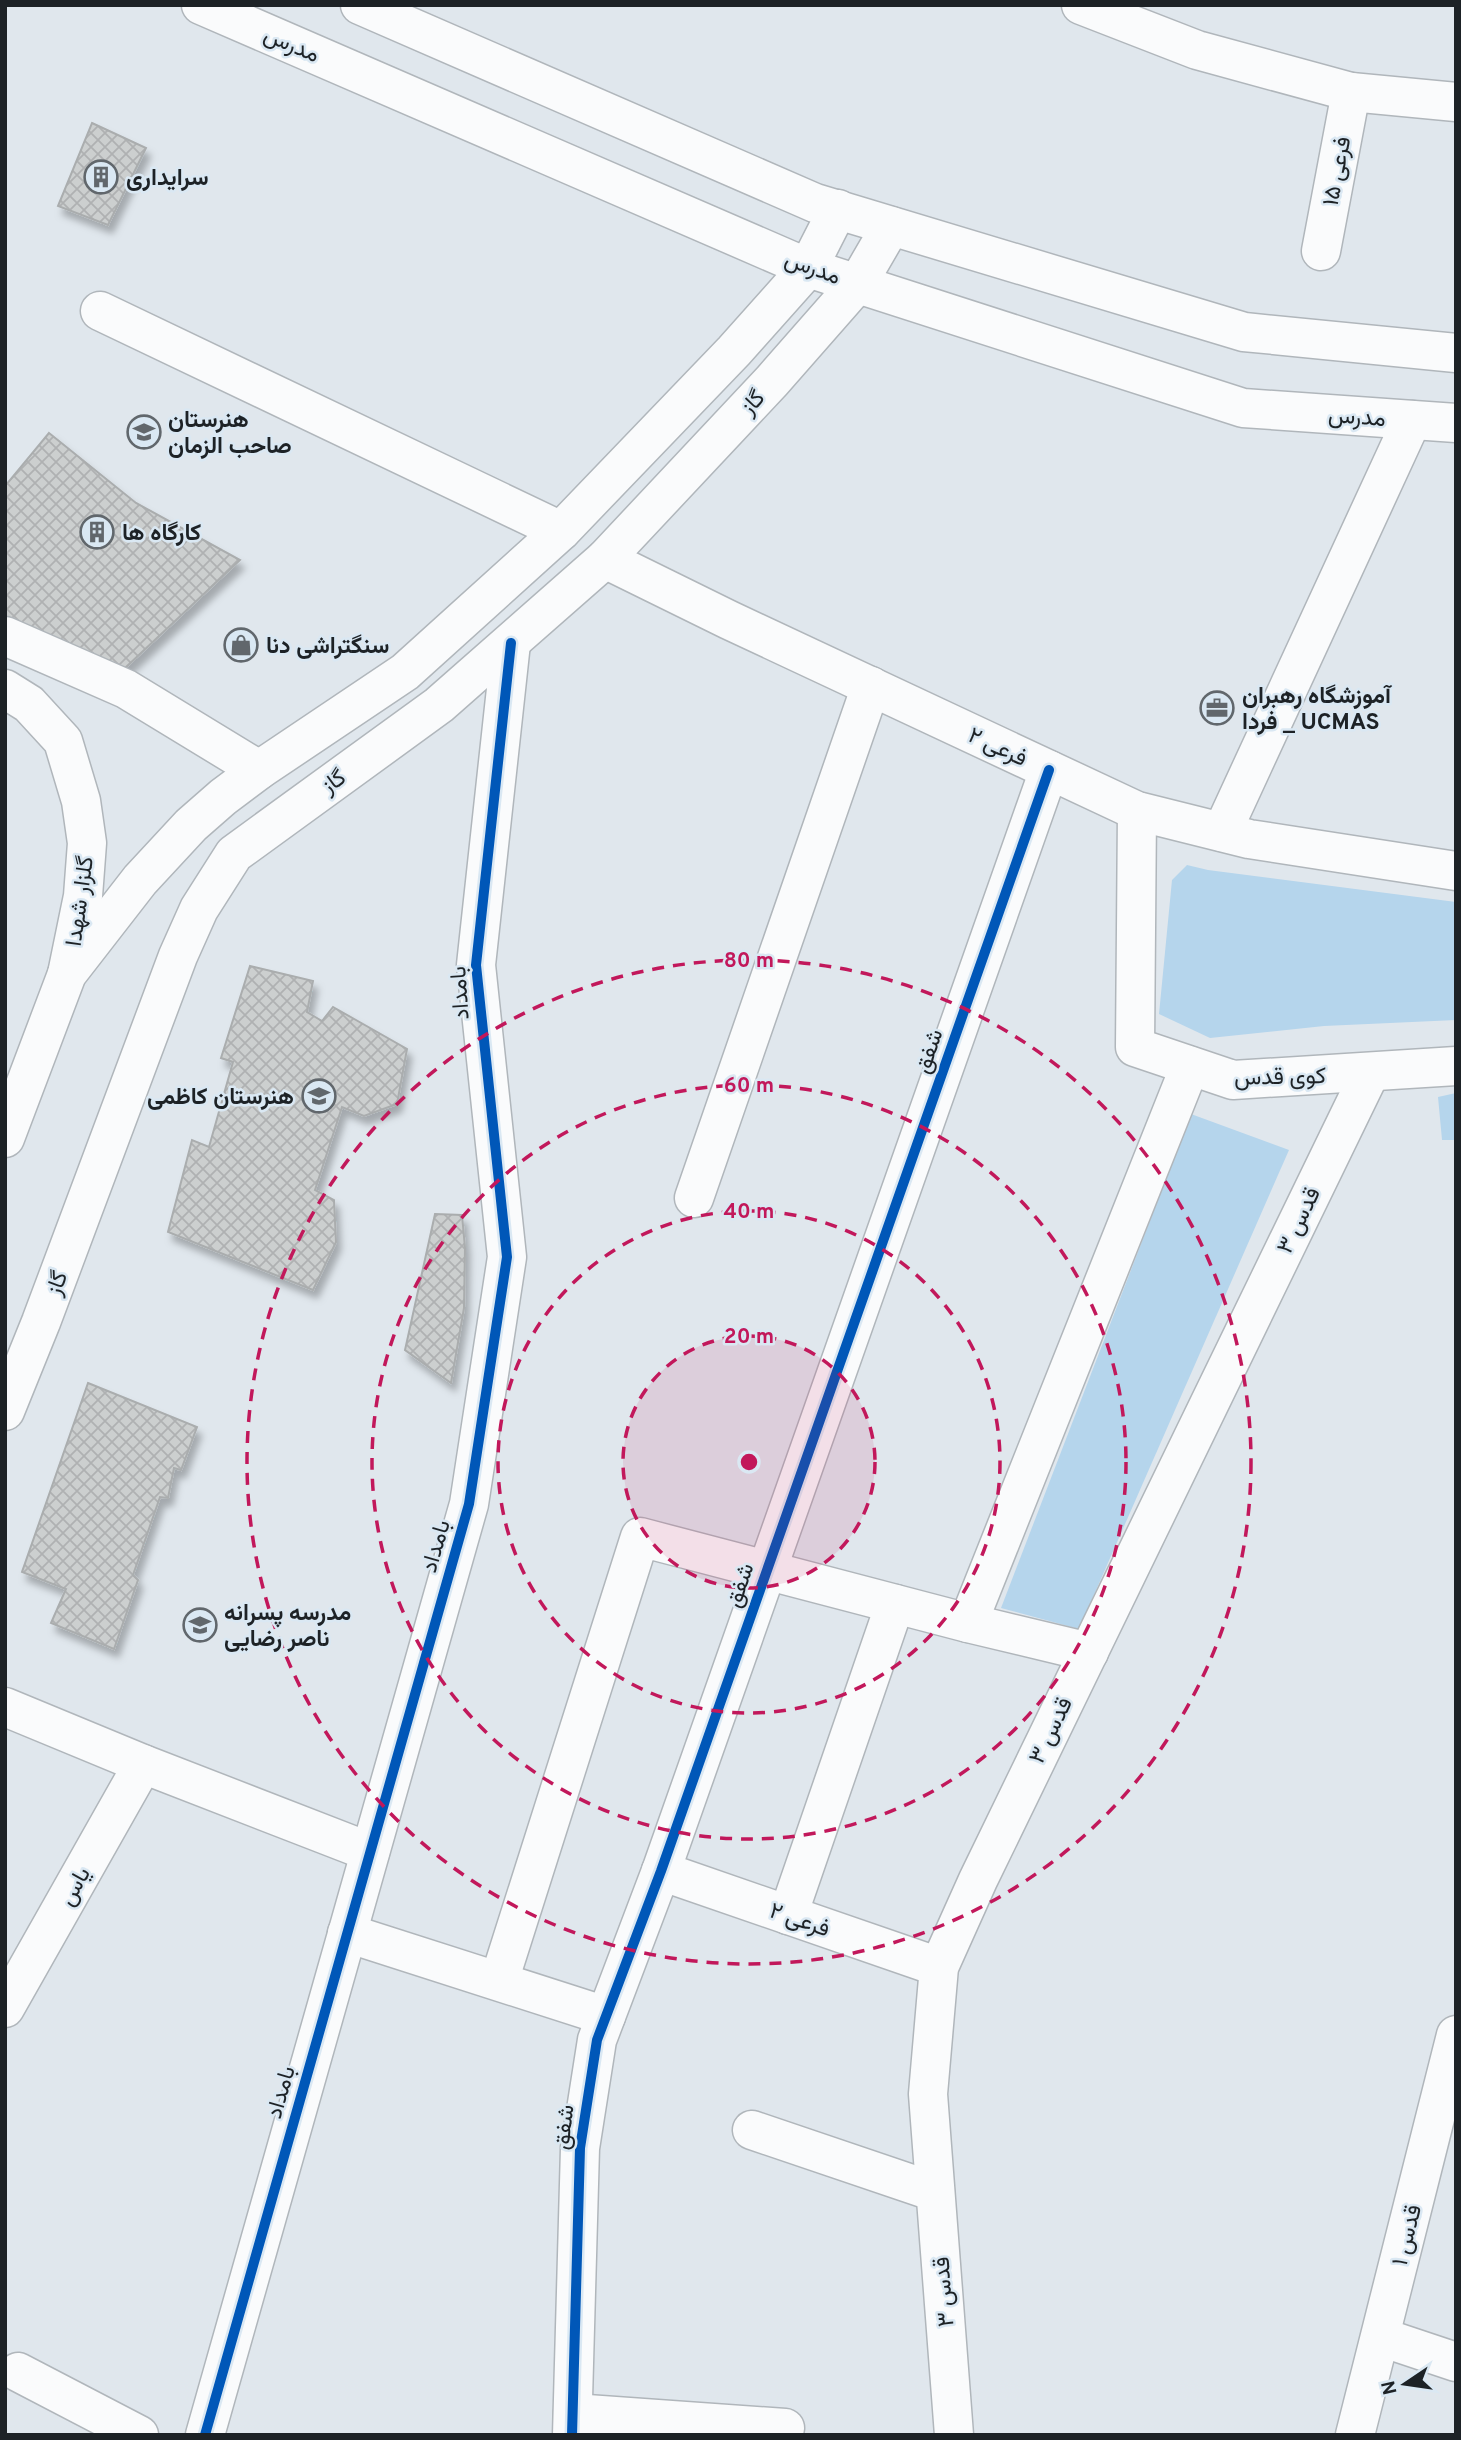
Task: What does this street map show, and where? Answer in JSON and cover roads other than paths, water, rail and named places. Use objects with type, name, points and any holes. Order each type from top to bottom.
[{"type":"street","name":"مدرس","points":[[201,5],[808,268],[1243,408],[1456,423]]},
{"type":"street","points":[[360,5],[803,198],[891,226],[1244,332],[1456,353]]},
{"type":"street","points":[[1082,5],[1197,50],[1351,92],[1456,102]]},
{"type":"street","name":"فرعی ۱۵","points":[[1321,251],[1351,92]]},
{"type":"street","points":[[5,1138],[67,974],[140,880],[191,825],[259,770],[405,672],[561,531],[734,351],[808,268],[838,209]]},
{"type":"street","name":"گاز","points":[[5,1411],[178,956],[199,909],[234,854],[439,705],[605,559],[772,381],[858,283],[891,226]]},
{"type":"street","points":[[100,311],[561,531]]},
{"type":"street","points":[[734,351],[751,349],[760,354],[766,362],[772,381]]},
{"type":"street","points":[[1222,832],[1412,420]]},
{"type":"street","name":"فرعی ۲","points":[[605,559],[1137,811],[1262,841],[1456,871]]},
{"type":"street","points":[[5,636],[126,690],[259,770]]},
{"type":"street","name":"بامداد","points":[[205,2435],[469,1504],[508,1257],[476,965],[511,643]]},
{"type":"street","points":[[694,1198],[871,686]]},
{"type":"street","name":"گلزار شهدا","points":[[5,689],[29,704],[63,741],[81,801],[88,843],[83,897],[67,974]]},
{"type":"street","name":"شفق","points":[[573,2424],[580,2148],[597,2040],[661,1871],[1049,770]]},
{"type":"street","name":"کوی قدس","points":[[1137,811],[1135,1047],[1233,1080],[1456,1066]]},
{"type":"street","points":[[968,1623],[1190,1066]]},
{"type":"street","name":"قدس ۳","points":[[954,2435],[928,2094],[939,1967],[978,1880],[1370,1073]]},
{"type":"street","points":[[499,1982],[640,1537],[1088,1652]]},
{"type":"street","points":[[788,1915],[895,1604]]},
{"type":"street","points":[[5,1707],[370,1852]]},
{"type":"street","name":"یاس","points":[[5,2008],[143,1764]]},
{"type":"street","name":"فرعی ۲","points":[[661,1871],[939,1967]]},
{"type":"street","points":[[347,1933],[606,2016]]},
{"type":"street","name":"قدس ۱","points":[[1355,2435],[1455,2039]]},
{"type":"street","points":[[752,2130],[935,2192]]},
{"type":"street","points":[[1381,2337],[1456,2362]]},
{"type":"street","points":[[18,2372],[139,2435]]},
{"type":"street","points":[[573,2424],[785,2428]]},
{"type":"place","name":"سرایداری","points":[[101,177]]},
{"type":"place","name":"هنرستان صاحب الزمان","points":[[144,432]]},
{"type":"place","name":"کارگاه ها","points":[[97,532]]},
{"type":"place","name":"سنگتراشی دنا","points":[[241,645]]},
{"type":"place","name":"آموزشگاه رهبران فردا _ UCMAS","points":[[1217,708]]},
{"type":"place","name":"هنرستان کاظمی","points":[[319,1096]]},
{"type":"place","name":"مدرسه پسرانه ناصر رضایی","points":[[200,1625]]}]
